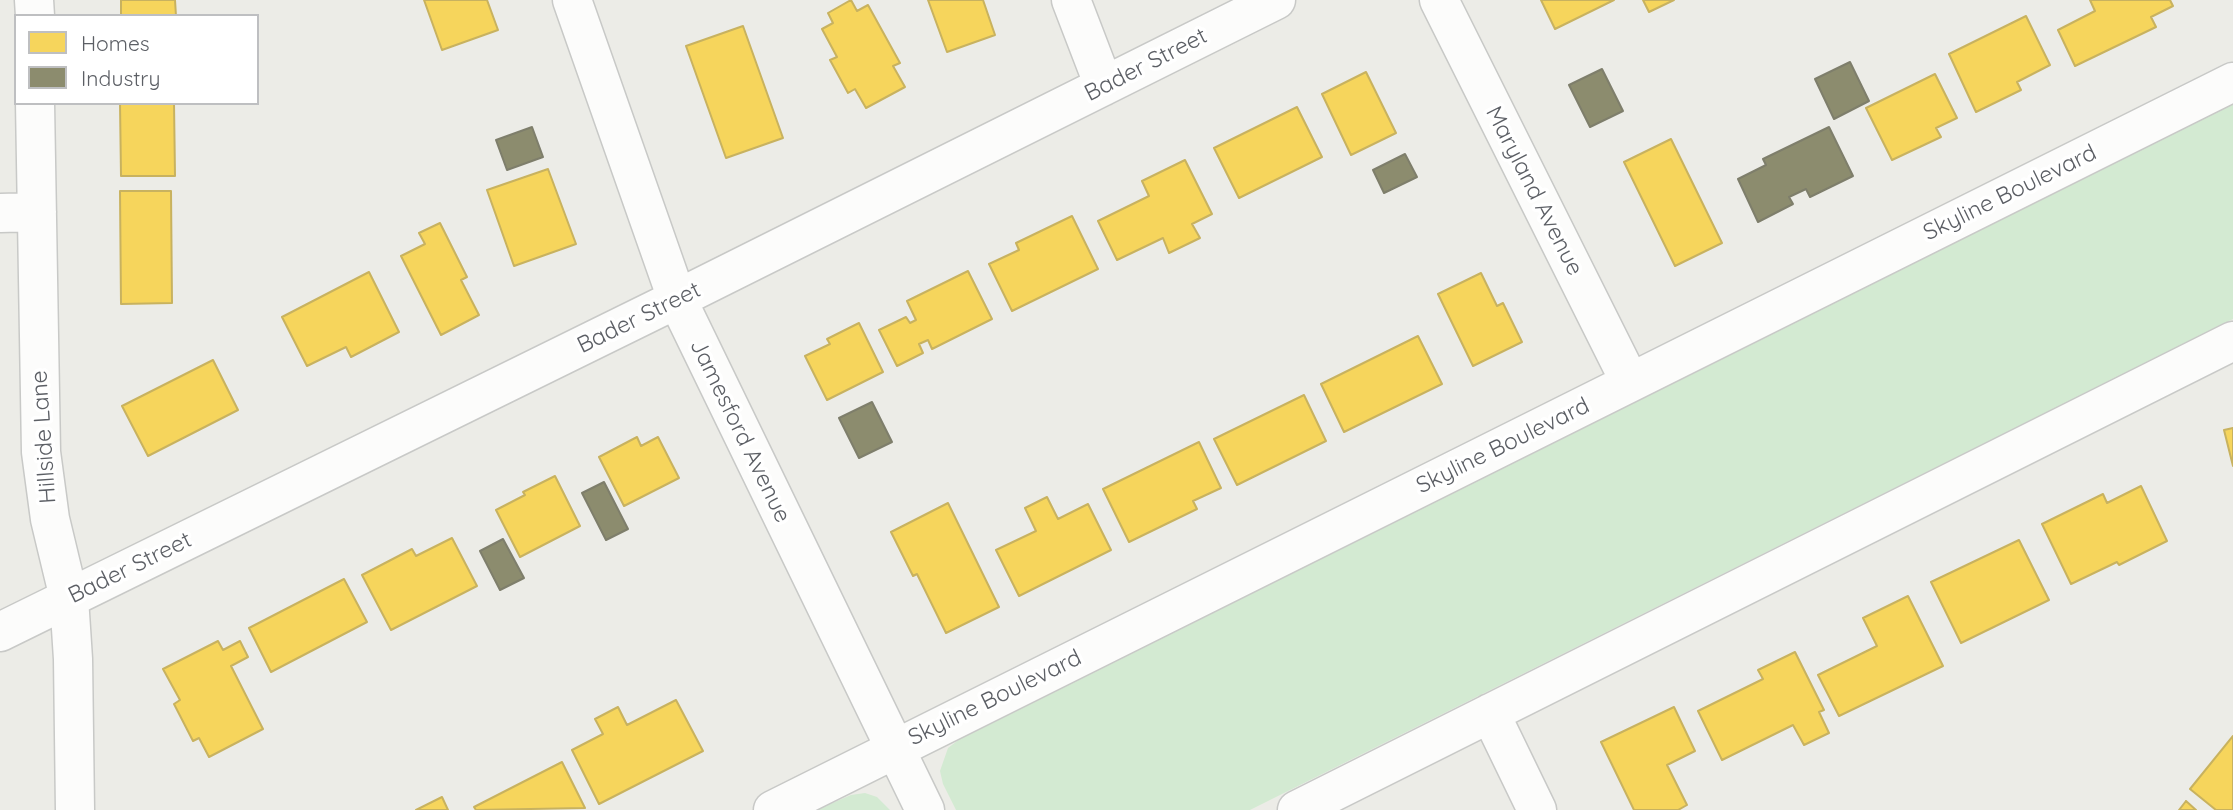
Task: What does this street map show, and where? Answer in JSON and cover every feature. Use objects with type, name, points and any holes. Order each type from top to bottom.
[{"type":"street","name":"Jamesford Avenue","points":[[572,0],[677,299],[925,810]]},
{"type":"street","points":[[1071,0],[1104,86]]},
{"type":"street","name":"Bader Street","points":[[0,632],[1276,0]]},
{"type":"street","name":"Maryland Avenue","points":[[1439,0],[1630,382]]},
{"type":"street","name":"Skyline Boulevard","points":[[773,810],[2233,82]]},
{"type":"street","name":"Hillside Lane","points":[[35,105],[18,212],[41,452],[50,519],[69,598],[74,659],[75,810]]},
{"type":"street","points":[[1297,810],[2233,341]]},
{"type":"street","points":[[1490,713],[1537,810]]},
{"type":"green space","points":[[2233,103],[2233,319],[1250,810],[956,810],[943,784],[940,771],[948,748],[961,738]]},
{"type":"green space","points":[[865,793],[877,797],[890,810],[816,810],[851,795]]},
{"type":"building: Homes","points":[[121,0],[175,0],[176,14],[121,14]]},
{"type":"building: Homes","points":[[424,0],[487,0],[498,30],[442,50]]},
{"type":"building: Homes","points":[[851,0],[857,11],[868,5],[900,63],[893,66],[905,87],[866,108],[855,89],[848,93],[830,60],[837,57],[822,29],[833,23],[828,13]]},
{"type":"building: Homes","points":[[928,0],[983,0],[995,35],[947,52]]},
{"type":"building: Homes","points":[[1541,0],[1614,0],[1555,29]]},
{"type":"building: Homes","points":[[1643,0],[1674,0],[1649,12]]},
{"type":"building: Homes","points":[[2090,0],[2170,0],[2173,6],[2151,17],[2156,27],[2075,66],[2058,30],[2095,11]]},
{"type":"building: Homes","points":[[2026,16],[2050,65],[2017,82],[2021,90],[1976,112],[1949,54]]},
{"type":"building: Homes","points":[[743,26],[783,138],[726,158],[686,46]]},
{"type":"building: Homes","points":[[1366,72],[1396,133],[1351,155],[1322,94]]},
{"type":"building: Homes","points":[[1935,74],[1957,118],[1936,128],[1941,137],[1892,160],[1866,108]]},
{"type":"building: Homes","points":[[120,105],[174,105],[175,176],[121,176]]},
{"type":"building: Homes","points":[[1297,107],[1322,157],[1239,198],[1214,148]]},
{"type":"building: Homes","points":[[1671,139],[1722,243],[1675,266],[1624,162]]},
{"type":"building: Homes","points":[[1185,160],[1212,214],[1192,224],[1200,238],[1169,253],[1163,238],[1117,260],[1098,221],[1149,196],[1142,181]]},
{"type":"building: Homes","points":[[548,169],[576,244],[514,266],[487,190]]},
{"type":"building: Homes","points":[[120,191],[171,191],[172,303],[121,304]]},
{"type":"building: Homes","points":[[1072,216],[1098,269],[1012,311],[989,264],[1019,250],[1016,243]]},
{"type":"building: Homes","points":[[440,223],[467,277],[461,280],[479,315],[441,335],[401,256],[425,244],[419,233]]},
{"type":"building: Homes","points":[[968,271],[992,319],[932,349],[928,340],[919,344],[923,353],[897,366],[879,330],[906,317],[910,323],[916,320],[907,301]]},
{"type":"building: Homes","points":[[369,272],[399,332],[351,357],[346,347],[307,366],[282,317]]},
{"type":"building: Homes","points":[[1481,273],[1497,306],[1503,303],[1522,342],[1473,366],[1438,294]]},
{"type":"building: Homes","points":[[859,323],[883,372],[827,400],[805,356],[830,344],[827,339]]},
{"type":"building: Homes","points":[[1418,336],[1442,384],[1344,432],[1321,384]]},
{"type":"building: Homes","points":[[213,360],[238,410],[148,456],[122,406]]},
{"type":"building: Homes","points":[[1304,395],[1326,441],[1237,485],[1214,439]]},
{"type":"building: Homes","points":[[2233,428],[2233,466],[2224,430]]},
{"type":"building: Homes","points":[[637,437],[641,446],[658,437],[679,478],[624,506],[599,457]]},
{"type":"building: Homes","points":[[1199,442],[1221,488],[1193,501],[1197,509],[1129,542],[1103,489]]},
{"type":"building: Homes","points":[[555,476],[580,526],[520,557],[496,510],[525,495],[523,492]]},
{"type":"building: Homes","points":[[2141,486],[2167,541],[2119,565],[2117,562],[2071,584],[2042,524],[2103,494],[2107,503]]},
{"type":"building: Homes","points":[[1047,497],[1058,519],[1088,504],[1111,550],[1019,596],[996,550],[1036,531],[1025,508]]},
{"type":"building: Homes","points":[[948,503],[999,607],[946,633],[917,574],[913,576],[891,532]]},
{"type":"building: Homes","points":[[452,538],[477,586],[391,630],[362,575],[412,549],[416,556]]},
{"type":"building: Homes","points":[[2019,540],[2049,600],[1961,643],[1931,582]]},
{"type":"building: Homes","points":[[344,579],[367,622],[271,672],[249,628]]},
{"type":"building: Homes","points":[[1908,596],[1943,666],[1839,716],[1818,675],[1877,646],[1863,618]]},
{"type":"building: Homes","points":[[218,641],[223,650],[240,641],[248,657],[231,666],[263,729],[209,757],[199,738],[193,741],[174,704],[180,700],[163,669]]},
{"type":"building: Homes","points":[[1795,652],[1824,710],[1819,712],[1829,733],[1804,745],[1793,725],[1722,760],[1698,711],[1763,679],[1758,670]]},
{"type":"building: Homes","points":[[676,700],[703,751],[599,804],[572,750],[603,734],[595,719],[618,707],[627,725]]},
{"type":"building: Homes","points":[[1674,707],[1695,751],[1667,765],[1687,805],[1678,810],[1634,810],[1601,742]]},
{"type":"building: Homes","points":[[2233,736],[2233,810],[2216,810],[2190,789]]},
{"type":"building: Homes","points":[[562,762],[585,808],[476,810],[474,807]]},
{"type":"building: Homes","points":[[442,797],[448,810],[416,810]]},
{"type":"building: Homes","points":[[2186,801],[2196,810],[2179,810]]},
{"type":"building: Industry","points":[[1850,62],[1869,101],[1834,119],[1815,79]]},
{"type":"building: Industry","points":[[1602,69],[1623,111],[1590,127],[1569,85]]},
{"type":"building: Industry","points":[[532,127],[543,157],[507,170],[496,140]]},
{"type":"building: Industry","points":[[1829,127],[1853,176],[1810,197],[1806,189],[1789,197],[1793,204],[1758,222],[1738,179],[1766,165],[1763,159]]},
{"type":"building: Industry","points":[[1405,154],[1417,177],[1384,193],[1373,170]]},
{"type":"building: Industry","points":[[872,402],[892,442],[859,458],[839,418]]},
{"type":"building: Industry","points":[[604,482],[628,529],[606,540],[582,493]]},
{"type":"building: Industry","points":[[503,539],[524,578],[500,590],[480,551]]}]
